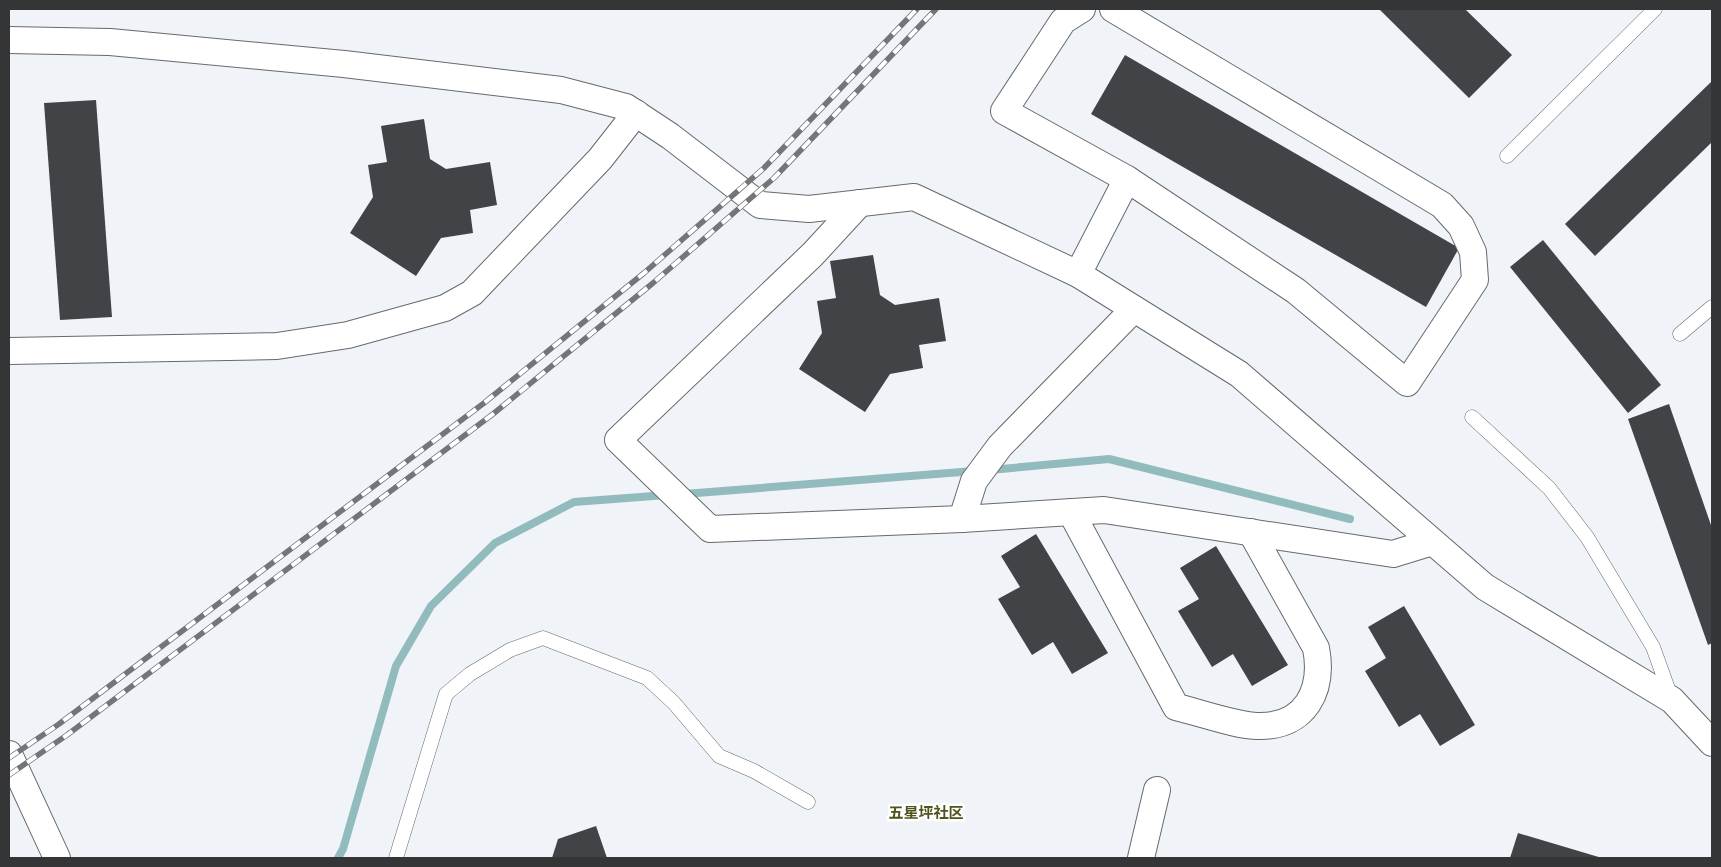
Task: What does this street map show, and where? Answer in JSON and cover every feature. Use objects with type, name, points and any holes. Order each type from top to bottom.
[{"type":"street","points":[[1082,9],[1063,21],[1004,111],[1127,180],[1296,291],[1407,383],[1475,280],[1473,252],[1461,226],[1442,205],[1113,9]]},
{"type":"street","points":[[9,40],[110,42],[344,64],[561,90],[626,107],[670,136],[760,205],[810,209],[914,197],[1078,274],[1239,374],[1485,587],[1672,700],[1712,743]]},
{"type":"street","points":[[9,351],[277,346],[348,335],[446,308],[472,293],[600,159],[636,113]]},
{"type":"street","points":[[1078,274],[1127,180]]},
{"type":"street","points":[[860,203],[813,254],[618,440],[710,528],[962,519],[1104,510],[1393,554],[1432,542]]},
{"type":"street","points":[[962,519],[974,481],[1000,446],[1134,309]]},
{"type":"street","points":[[1072,512],[1176,707],[1257,726],[1276,725],[1294,717],[1308,704],[1318,686],[1320,667],[1316,648],[1251,532]]},
{"type":"street","points":[[9,754],[57,858]]},
{"type":"street","points":[[1141,858],[1156,790]]},
{"type":"lane","points":[[1507,156],[1655,9]]},
{"type":"lane","points":[[1680,334],[1712,307]]},
{"type":"lane","points":[[1472,417],[1549,488],[1587,537],[1653,646],[1672,700]]},
{"type":"lane","points":[[396,858],[446,694],[470,674],[510,650],[543,638],[647,678],[674,703],[719,756],[754,771],[808,802]]},
{"type":"building","points":[[1379,9],[1465,9],[1512,55],[1469,98]]},
{"type":"building","points":[[1125,55],[1459,248],[1426,307],[1091,114]]},
{"type":"building","points":[[1712,81],[1712,142],[1595,256],[1565,224]]},
{"type":"building","points":[[96,100],[112,317],[60,320],[44,103]]},
{"type":"building","points":[[424,119],[430,159],[446,169],[490,162],[497,205],[470,210],[473,233],[441,238],[416,276],[350,233],[373,197],[368,165],[387,162],[381,126]]},
{"type":"building","points":[[1543,240],[1661,385],[1628,413],[1510,267]]},
{"type":"building","points":[[873,255],[880,295],[895,305],[939,298],[946,341],[919,345],[923,368],[890,374],[865,412],[799,369],[822,333],[817,301],[836,298],[830,261]]},
{"type":"building","points":[[1669,404],[1712,528],[1712,643],[1708,645],[1628,419]]},
{"type":"building","points":[[1036,534],[1108,653],[1072,674],[1053,642],[1032,655],[998,599],[1020,587],[1001,556]]},
{"type":"building","points":[[1216,546],[1288,665],[1252,686],[1233,654],[1212,667],[1178,611],[1199,599],[1180,568]]},
{"type":"building","points":[[1404,606],[1475,725],[1440,746],[1420,714],[1399,727],[1365,671],[1386,658],[1368,627]]},
{"type":"building","points":[[596,826],[607,858],[552,858],[558,839]]},
{"type":"building","points":[[1518,833],[1602,858],[1510,858]]},
{"type":"waterway","points":[[990,470],[1109,459],[1350,519]]},
{"type":"waterway","points":[[684,494],[974,471]]},
{"type":"waterway","points":[[338,858],[343,849],[396,666],[431,606],[495,543],[574,502],[667,495]]},
{"type":"railway","points":[[9,758],[59,724],[484,403],[644,273],[764,168],[917,9]]},
{"type":"railway","points":[[9,775],[67,735],[493,414],[653,283],[774,178],[936,9]]},
{"type":"district","name":"五星坪社区","points":[[926,813]]}]
